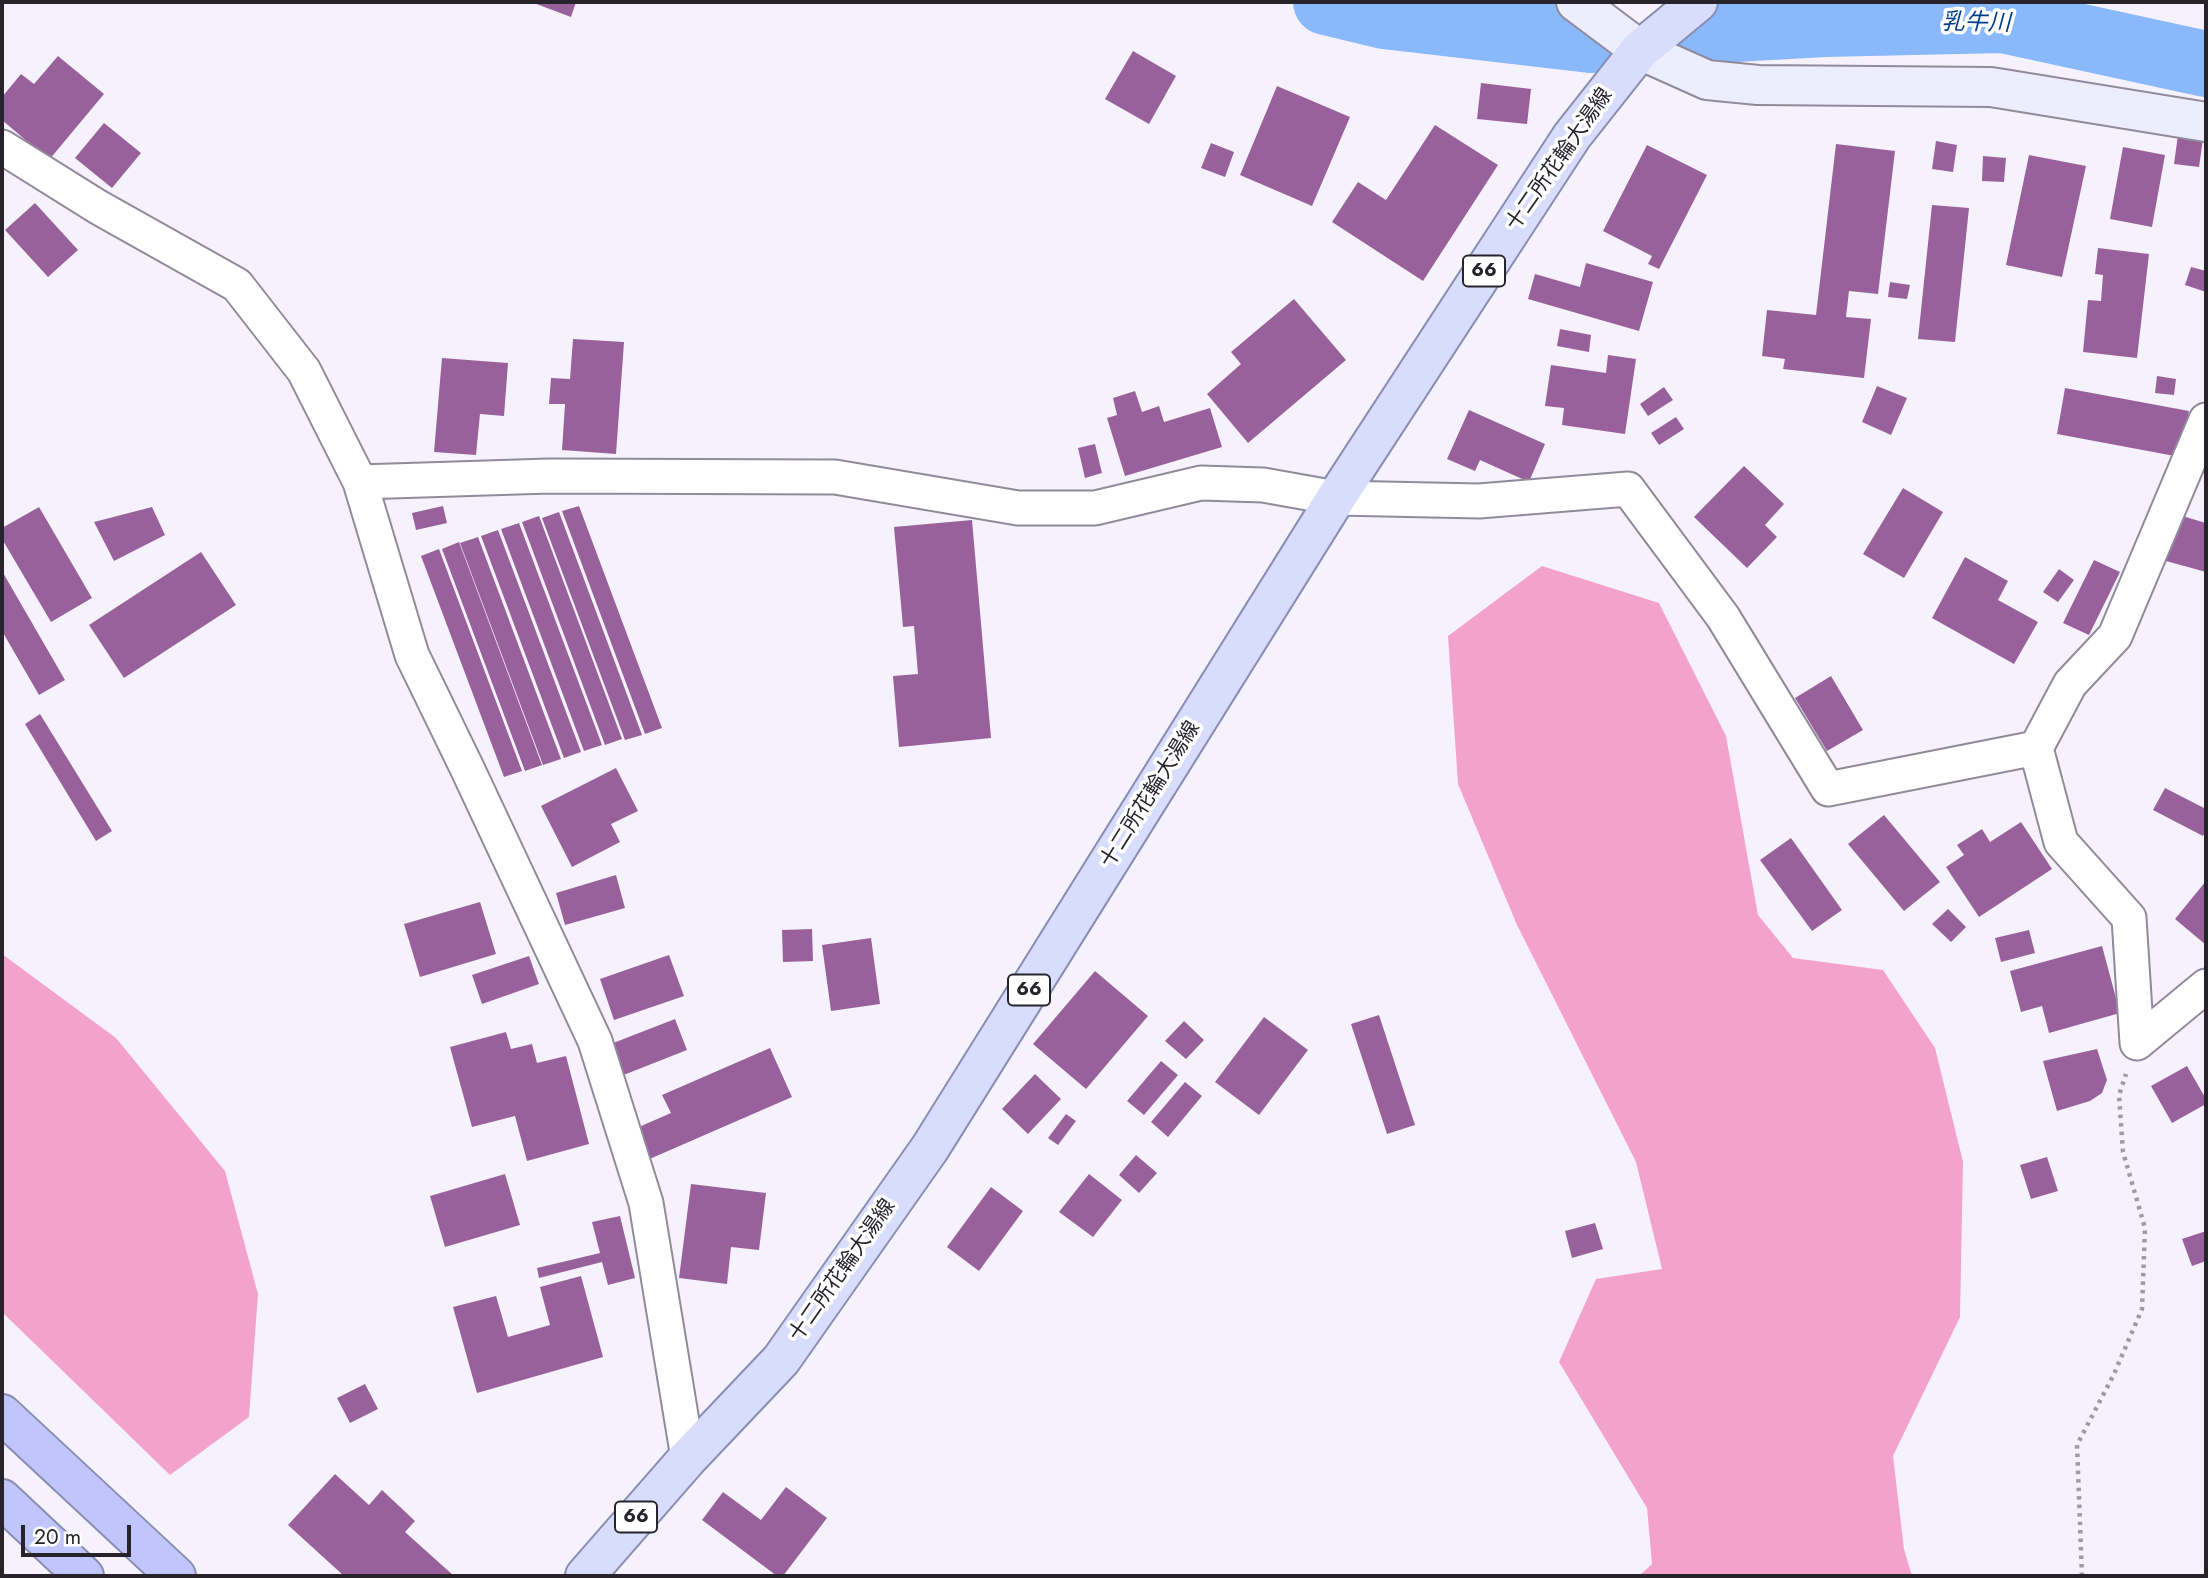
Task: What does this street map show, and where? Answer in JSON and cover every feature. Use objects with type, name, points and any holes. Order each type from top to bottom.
[{"type":"highway","points":[[2,1414],[176,1576]]},
{"type":"highway","points":[[2,1499],[84,1576]]},
{"type":"main road","name":"十二所花輪大湯線","points":[[584,1576],[688,1458],[781,1360],[930,1147],[1336,498],[1572,136],[1640,50],[1699,2]]},
{"type":"street","points":[[1576,2],[1640,50],[1707,80],[1758,85],[1991,87],[2206,122]]},
{"type":"street","points":[[2,147],[98,207],[236,285],[304,371],[360,482],[412,655],[595,1041],[646,1203],[688,1458]]},
{"type":"street","points":[[2137,1043],[2129,918],[2061,842],[2036,748],[2070,684],[2115,636],[2206,420]]},
{"type":"street","points":[[360,482],[549,476],[835,477],[1018,508],[1095,508],[1201,483],[1263,485],[1336,498],[1479,501],[1628,489],[1723,617],[1828,789],[2036,748]]},
{"type":"street","points":[[2137,1043],[2206,985]]},
{"type":"path","points":[[2082,1576],[2077,1445],[2114,1374],[2142,1309],[2145,1228],[2123,1152],[2119,1095],[2137,1043]]},
{"type":"shaded area","points":[[1542,566],[1659,603],[1726,736],[1758,915],[1793,958],[1883,970],[1935,1048],[1963,1162],[1960,1317],[1893,1456],[1904,1549],[1912,1576],[1639,1576],[1652,1564],[1647,1508],[1559,1362],[1596,1279],[1662,1269],[1636,1162],[1517,925],[1458,784],[1448,636]]},
{"type":"shaded area","points":[[2,954],[116,1038],[225,1171],[258,1294],[249,1417],[170,1475],[2,1312]]},
{"type":"building","points":[[531,2],[576,2],[571,17]]},
{"type":"building","points":[[1133,51],[1176,76],[1149,124],[1105,99]]},
{"type":"building","points":[[58,56],[104,94],[49,160],[2,120],[2,97],[21,74],[34,84]]},
{"type":"building","points":[[1481,83],[1531,89],[1527,124],[1477,119]]},
{"type":"building","points":[[1277,86],[1350,117],[1312,206],[1240,175]]},
{"type":"building","points":[[104,123],[141,153],[112,188],[75,158]]},
{"type":"building","points":[[1435,125],[1498,165],[1423,281],[1332,222],[1358,182],[1386,200]]},
{"type":"building","points":[[2178,135],[2203,139],[2199,167],[2174,164]]},
{"type":"building","points":[[1936,141],[1957,145],[1953,172],[1932,169]]},
{"type":"building","points":[[1211,143],[1234,152],[1225,177],[1201,168]]},
{"type":"building","points":[[1836,144],[1895,151],[1878,294],[1849,291],[1846,317],[1871,319],[1864,378],[1783,369],[1785,359],[1762,356],[1767,310],[1816,315]]},
{"type":"building","points":[[1647,145],[1707,175],[1659,269],[1648,264],[1652,256],[1603,231]]},
{"type":"building","points":[[2123,147],[2165,155],[2152,227],[2110,219]]},
{"type":"building","points":[[2029,155],[2086,166],[2062,277],[2006,265]]},
{"type":"building","points":[[1983,156],[2006,158],[2004,182],[1982,181]]},
{"type":"building","points":[[35,203],[78,250],[48,277],[5,230]]},
{"type":"building","points":[[1932,205],[1969,208],[1955,342],[1918,339]]},
{"type":"building","points":[[2098,248],[2149,254],[2137,358],[2083,352],[2088,300],[2101,301],[2103,275],[2095,274]]},
{"type":"building","points":[[1586,263],[1653,282],[1639,331],[1528,299],[1535,274],[1580,287]]},
{"type":"building","points":[[2191,267],[2206,271],[2206,292],[2185,285]]},
{"type":"building","points":[[1890,282],[1910,285],[1907,299],[1888,297]]},
{"type":"building","points":[[1294,299],[1346,360],[1248,443],[1207,394],[1241,364],[1231,352]]},
{"type":"building","points":[[1560,329],[1591,335],[1589,352],[1557,346]]},
{"type":"building","points":[[573,339],[624,342],[616,454],[562,450],[565,404],[549,404],[551,378],[570,379]]},
{"type":"building","points":[[1608,355],[1636,359],[1625,434],[1562,425],[1564,408],[1545,406],[1551,365],[1606,373]]},
{"type":"building","points":[[442,358],[508,363],[504,416],[480,414],[476,455],[434,452]]},
{"type":"building","points":[[2157,376],[2176,379],[2174,395],[2155,393]]},
{"type":"building","points":[[1877,386],[1907,398],[1891,435],[1862,422]]},
{"type":"building","points":[[1664,387],[1673,400],[1648,416],[1640,404]]},
{"type":"building","points":[[2065,388],[2189,411],[2180,457],[2057,434]]},
{"type":"building","points":[[1135,391],[1142,412],[1159,406],[1164,422],[1210,408],[1222,447],[1125,476],[1107,418],[1117,415],[1113,398]]},
{"type":"building","points":[[1469,410],[1545,444],[1529,482],[1480,460],[1475,471],[1447,459]]},
{"type":"building","points":[[1676,417],[1684,429],[1659,445],[1651,433]]},
{"type":"building","points":[[1095,444],[1102,473],[1085,478],[1078,448]]},
{"type":"building","points":[[1744,466],[1784,504],[1765,525],[1777,537],[1747,568],[1694,517]]},
{"type":"building","points":[[1903,488],[1943,512],[1904,578],[1863,554]]},
{"type":"building","points":[[443,506],[447,523],[416,530],[412,513]]},
{"type":"building","points":[[579,506],[662,728],[645,734],[562,511]]},
{"type":"building","points":[[39,507],[92,598],[51,622],[2,539],[2,528]]},
{"type":"building","points":[[152,507],[165,535],[114,561],[94,522]]},
{"type":"building","points":[[559,512],[642,735],[625,740],[542,518]]},
{"type":"building","points":[[2179,515],[2206,523],[2206,572],[2166,561]]},
{"type":"building","points":[[539,516],[622,739],[605,745],[522,522]]},
{"type":"building","points":[[972,520],[991,738],[899,747],[893,676],[918,674],[914,626],[903,627],[894,527]]},
{"type":"building","points":[[519,523],[602,745],[584,751],[501,529]]},
{"type":"building","points":[[498,530],[581,752],[564,758],[481,536]]},
{"type":"building","points":[[478,537],[561,759],[543,765],[460,543]]},
{"type":"building","points":[[459,542],[542,765],[525,771],[442,549]]},
{"type":"building","points":[[439,549],[522,771],[504,777],[421,556]]},
{"type":"building","points":[[201,552],[236,605],[124,678],[89,625]]},
{"type":"building","points":[[1965,557],[2008,581],[1998,600],[2038,622],[2014,664],[1932,618]]},
{"type":"building","points":[[2094,560],[2120,572],[2089,635],[2063,623]]},
{"type":"building","points":[[2059,569],[2074,580],[2058,602],[2043,592]]},
{"type":"building","points":[[2,571],[65,680],[39,695],[2,631]]},
{"type":"building","points":[[1831,676],[1863,730],[1827,751],[1795,698]]},
{"type":"building","points":[[40,714],[112,831],[96,841],[25,724]]},
{"type":"building","points":[[616,768],[638,811],[611,824],[620,842],[572,867],[541,806]]},
{"type":"building","points":[[2165,788],[2206,809],[2206,830],[2203,836],[2153,810]]},
{"type":"building","points":[[1884,815],[1940,882],[1904,911],[1848,844]]},
{"type":"building","points":[[2021,822],[2052,869],[1979,917],[1946,867],[1964,855],[1957,845],[1982,829],[1990,842]]},
{"type":"building","points":[[1791,838],[1842,910],[1812,931],[1760,860]]},
{"type":"building","points":[[616,875],[625,908],[565,925],[556,893]]},
{"type":"building","points":[[2206,881],[2206,945],[2175,919]]},
{"type":"building","points":[[480,902],[496,954],[420,977],[404,924]]},
{"type":"building","points":[[1948,909],[1966,927],[1951,942],[1932,924]]},
{"type":"building","points":[[812,929],[813,961],[783,962],[782,930]]},
{"type":"building","points":[[2029,930],[2035,953],[2001,962],[1995,938]]},
{"type":"building","points":[[871,938],[880,1004],[831,1011],[822,945]]},
{"type":"building","points":[[2102,946],[2120,1013],[2049,1033],[2042,1006],[2021,1012],[2010,971]]},
{"type":"building","points":[[669,955],[684,996],[614,1020],[600,979]]},
{"type":"building","points":[[529,956],[539,984],[482,1004],[472,975]]},
{"type":"building","points":[[1095,971],[1148,1016],[1086,1089],[1033,1044]]},
{"type":"building","points":[[1379,1015],[1415,1125],[1387,1134],[1351,1024]]},
{"type":"building","points":[[1264,1017],[1308,1050],[1259,1115],[1215,1082]]},
{"type":"building","points":[[675,1019],[687,1050],[621,1076],[608,1045]]},
{"type":"building","points":[[1184,1021],[1204,1040],[1186,1059],[1165,1041]]},
{"type":"building","points":[[506,1032],[511,1049],[532,1044],[537,1063],[566,1056],[589,1144],[527,1161],[515,1116],[472,1127],[450,1047]]},
{"type":"building","points":[[770,1048],[792,1097],[645,1161],[632,1130],[671,1113],[662,1095]]},
{"type":"building","points":[[2097,1049],[2107,1080],[2102,1093],[2090,1101],[2057,1111],[2043,1061]]},
{"type":"building","points":[[1161,1061],[1178,1075],[1144,1115],[1127,1101]]},
{"type":"building","points":[[2187,1066],[2206,1099],[2206,1104],[2172,1123],[2151,1086]]},
{"type":"building","points":[[1035,1074],[1061,1099],[1028,1134],[1002,1109]]},
{"type":"building","points":[[1185,1082],[1202,1096],[1168,1137],[1151,1122]]},
{"type":"building","points":[[1066,1114],[1076,1121],[1058,1145],[1048,1138]]},
{"type":"building","points":[[1136,1155],[1157,1173],[1139,1193],[1119,1175]]},
{"type":"building","points":[[2047,1157],[2058,1191],[2031,1199],[2020,1165]]},
{"type":"building","points":[[505,1174],[520,1225],[445,1247],[430,1196]]},
{"type":"building","points":[[1089,1174],[1122,1200],[1093,1237],[1059,1212]]},
{"type":"building","points":[[691,1184],[766,1193],[759,1250],[731,1247],[727,1284],[679,1278]]},
{"type":"building","points":[[991,1187],[1023,1211],[979,1271],[947,1247]]},
{"type":"building","points":[[620,1216],[635,1278],[608,1285],[602,1262],[539,1278],[537,1268],[600,1253],[592,1222]]},
{"type":"building","points":[[1595,1223],[1603,1249],[1572,1258],[1565,1231]]},
{"type":"building","points":[[2206,1231],[2206,1261],[2192,1266],[2182,1239]]},
{"type":"building","points":[[581,1276],[603,1357],[477,1393],[453,1307],[496,1296],[508,1337],[550,1325],[540,1287]]},
{"type":"building","points":[[365,1384],[378,1409],[350,1423],[337,1398]]},
{"type":"building","points":[[335,1474],[369,1505],[382,1490],[415,1521],[405,1532],[454,1576],[344,1576],[288,1525]]},
{"type":"building","points":[[786,1487],[827,1518],[783,1576],[777,1576],[702,1520],[723,1492],[761,1520]]},
{"type":"waterway","name":"乳牛川","points":[[1326,2],[1384,16],[1591,40]]},
{"type":"waterway","name":"乳牛川","points":[[1700,31],[1824,24],[2003,20],[2206,64]]}]
